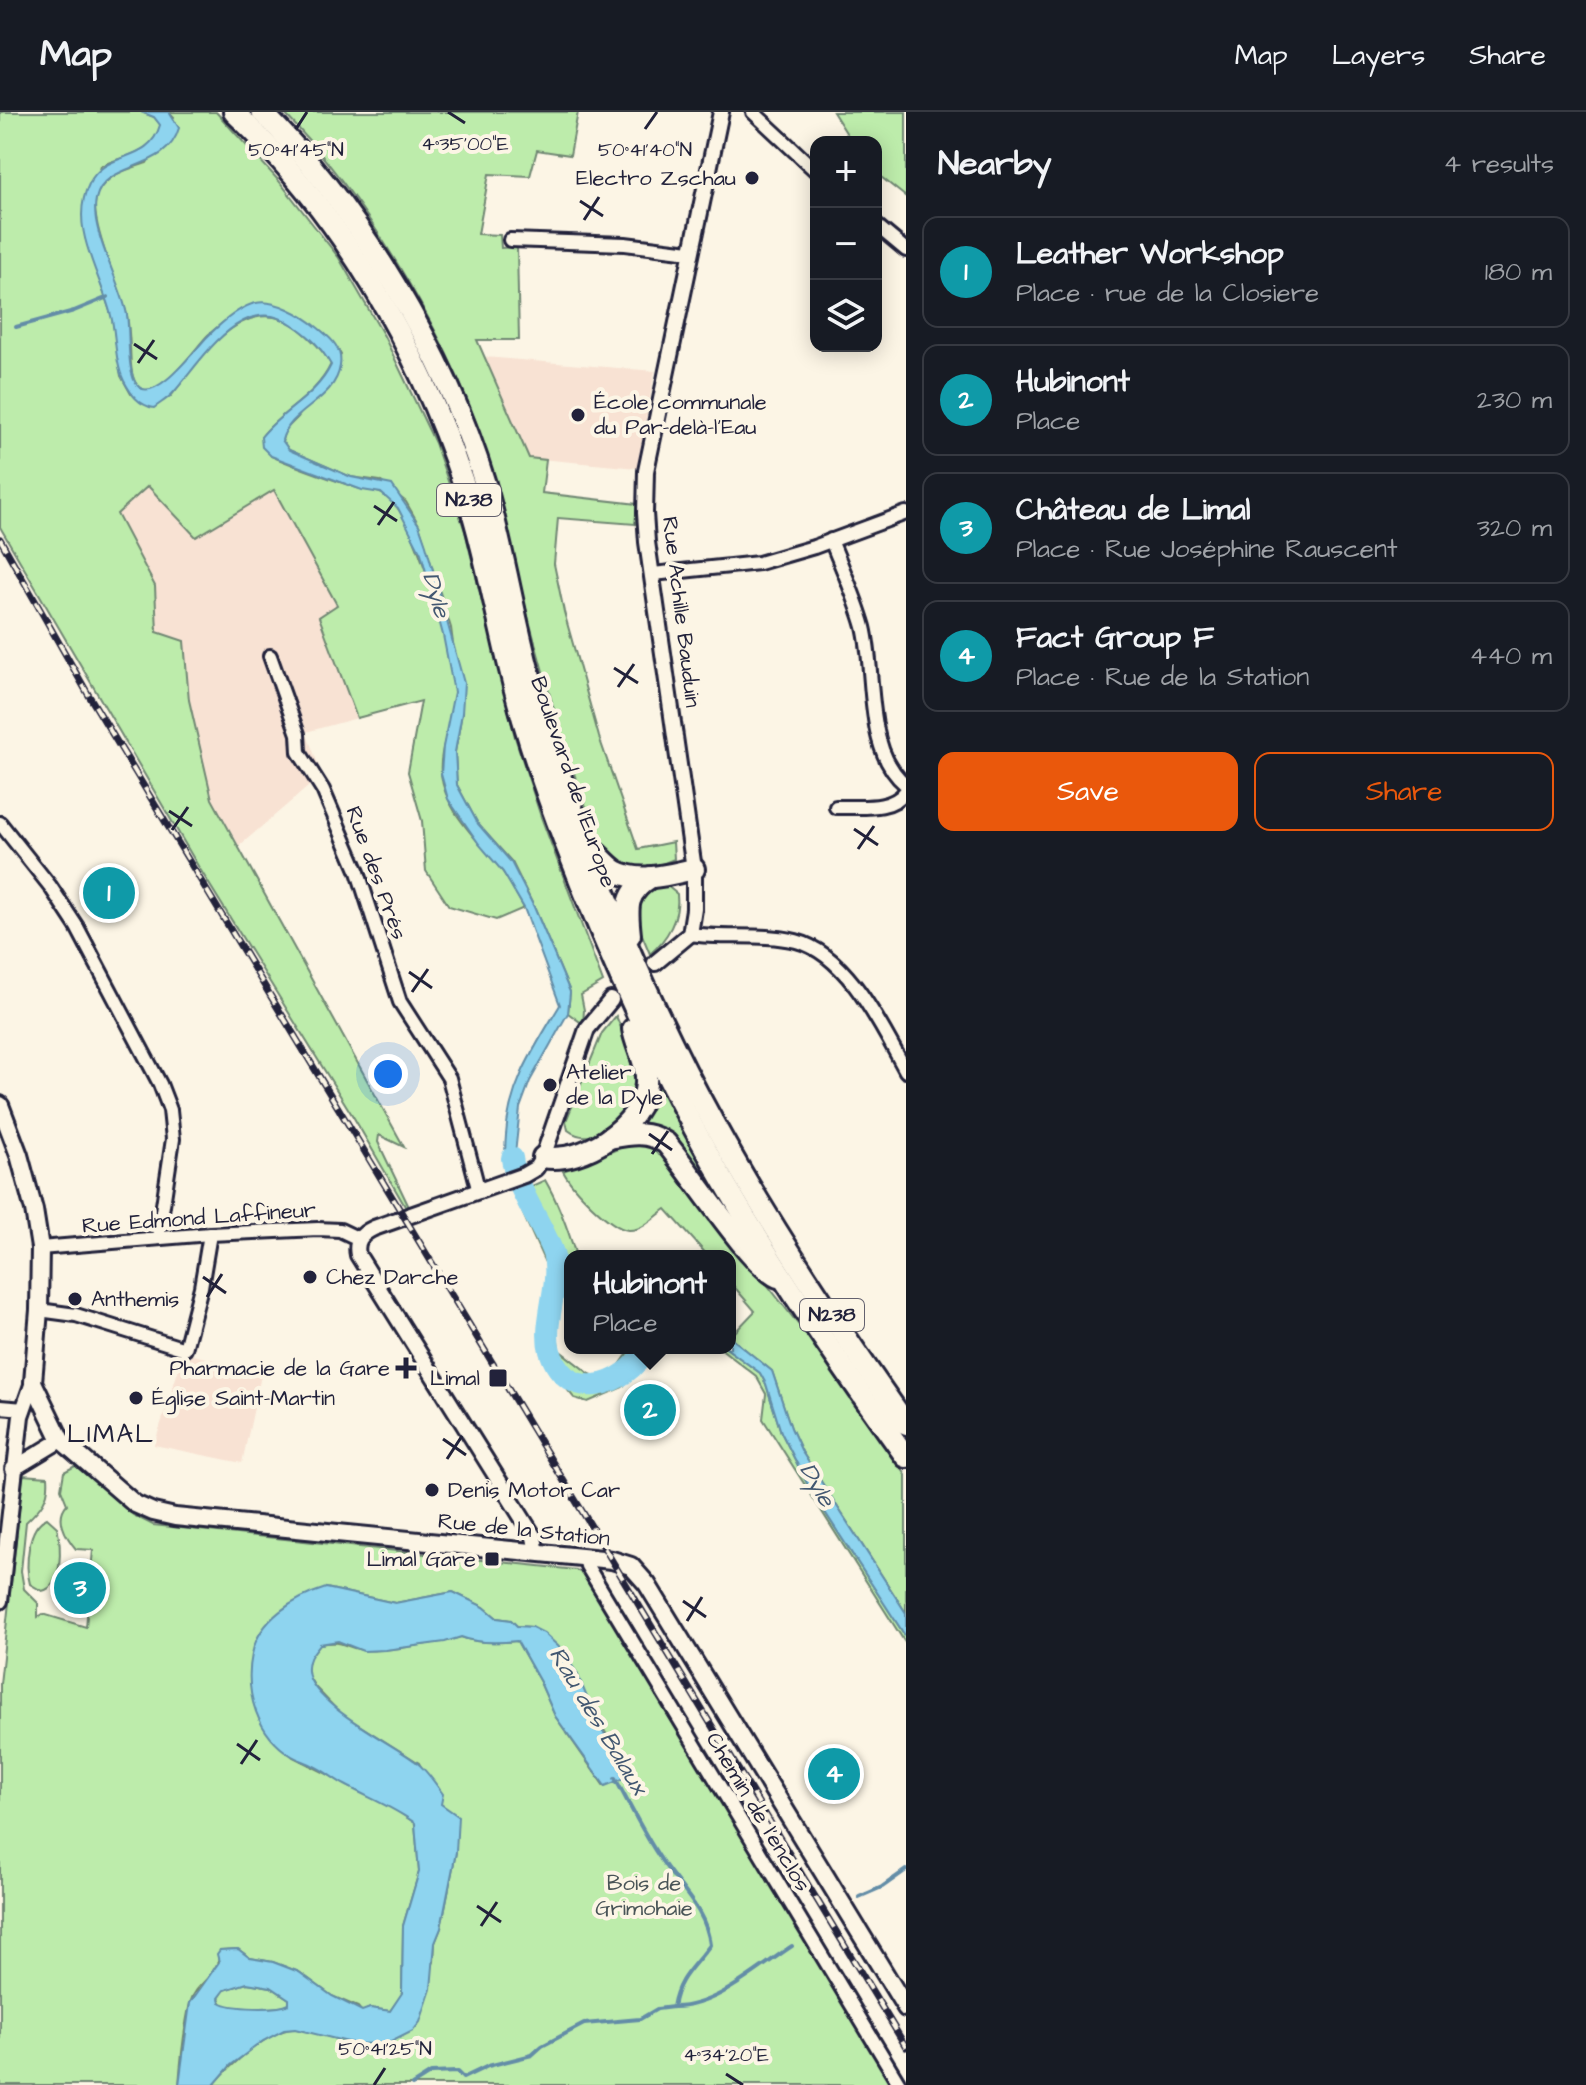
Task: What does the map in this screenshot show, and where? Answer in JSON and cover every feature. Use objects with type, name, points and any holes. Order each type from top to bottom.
[{"type":"highway","name":"Boulevard de l'Europe","points":[[234,112],[265,141],[308,192],[356,259],[388,313],[442,423],[465,488],[525,729],[566,847],[633,1006],[697,1133],[746,1217],[906,1457]]},
{"type":"highway","name":"Boulevard de l'Europe","points":[[262,112],[320,179],[371,248],[405,304],[459,416],[483,480],[544,723],[585,843],[632,954],[713,1124],[832,1315],[906,1424]]},
{"type":"highway","points":[[585,843],[616,871],[628,875],[651,877],[694,869]]},
{"type":"highway","points":[[632,954],[629,902],[636,886],[651,877]]},
{"type":"highway","points":[[543,1157],[557,1159],[609,1138],[626,1126],[637,1112],[647,1081],[633,1033],[633,1006]]},
{"type":"highway","points":[[609,1138],[644,1133],[666,1143],[768,1273],[787,1280]]},
{"type":"main road","points":[[0,1105],[19,1155],[34,1210],[40,1248],[33,1382],[61,1440]]},
{"type":"main road","name":"Rue de la Station","points":[[61,1440],[116,1490],[153,1512],[218,1522],[620,1562],[639,1572],[906,2008]]},
{"type":"street","name":"Rue Achille Bauduin","points":[[690,934],[694,909],[694,869],[645,513],[646,471],[721,112]]},
{"type":"street","points":[[753,112],[810,165]]},
{"type":"street","points":[[882,230],[906,250]]},
{"type":"street","points":[[510,240],[625,244],[690,252]]},
{"type":"street","points":[[653,574],[759,563],[906,513]]},
{"type":"street","points":[[831,540],[864,629],[881,749],[894,774],[906,788],[899,801],[888,805],[836,807]]},
{"type":"street","name":"Rue des Prés","points":[[270,656],[298,734],[299,752],[323,790],[358,872],[400,1002],[449,1078],[479,1192]]},
{"type":"street","points":[[0,823],[50,886],[77,927],[170,1110],[173,1139],[158,1238]]},
{"type":"street","points":[[655,963],[690,934],[786,939],[816,948],[844,973],[888,1037],[906,1071]]},
{"type":"street","points":[[537,1553],[534,1537],[358,1255],[356,1247],[359,1239],[374,1228],[508,1182],[536,1168],[543,1157],[587,1029],[611,1000]]},
{"type":"street","name":"Rue Edmond Laffineur","points":[[40,1248],[318,1229],[340,1230],[359,1239]]},
{"type":"street","points":[[39,1310],[76,1315],[185,1349],[201,1287],[210,1234]]},
{"type":"street","points":[[0,1601],[13,1476],[24,1409],[33,1382]]},
{"type":"street","points":[[0,1407],[24,1409]]},
{"type":"street","points":[[13,1476],[61,1440]]},
{"type":"street","name":"Chemin de l'enclos","points":[[585,1558],[900,2085]]},
{"type":"shaded area","name":"École communale du Par-delà-l'Eau","points":[[484,357],[655,371],[637,468],[529,458]]},
{"type":"shaded area","points":[[148,486],[196,537],[274,489],[337,606],[319,618],[357,718],[306,732],[322,775],[239,846],[212,799],[189,700],[184,641],[157,632],[155,586],[117,514]]},
{"type":"shaded area","points":[[184,1353],[262,1371],[242,1463],[154,1445]]},
{"type":"green space","points":[[0,112],[141,112],[154,117],[161,125],[150,143],[136,153],[101,166],[85,237],[112,317],[121,376],[131,394],[171,396],[210,348],[242,322],[260,317],[279,318],[298,328],[316,344],[331,364],[317,386],[261,437],[271,456],[386,496],[398,508],[420,556],[439,617],[454,690],[441,763],[444,788],[465,826],[502,871],[524,908],[496,920],[449,906],[426,871],[422,821],[408,772],[421,701],[357,718],[319,617],[337,605],[274,490],[196,537],[148,486],[117,514],[155,586],[157,632],[184,641],[189,700],[212,799],[404,1147],[379,1135],[378,1142],[409,1207],[406,1208],[198,866],[0,527]]},
{"type":"green space","points":[[169,112],[216,112],[279,181],[339,258],[384,336],[435,443],[465,531],[515,737],[541,817],[603,982],[581,995],[583,1024],[568,1013],[570,992],[512,862],[478,824],[457,785],[455,752],[462,713],[451,628],[419,525],[406,502],[380,481],[351,477],[289,450],[282,440],[285,430],[298,417],[341,355],[332,342],[322,332],[299,320],[242,309],[208,335],[161,384],[145,390],[133,378],[127,315],[100,234],[95,205],[97,194],[106,182],[119,173],[147,163],[174,117]]},
{"type":"green space","points":[[283,112],[578,112],[570,155],[537,150],[530,176],[489,174],[478,234],[500,235],[501,248],[517,247],[519,340],[477,340],[529,458],[546,460],[542,493],[637,504],[635,524],[558,518],[554,564],[564,612],[599,737],[638,849],[673,842],[674,859],[648,867],[631,867],[615,861],[600,841],[575,777],[555,712],[490,465],[456,373],[406,278],[377,231],[315,147]]},
{"type":"green space","points":[[833,112],[906,112],[906,197],[882,178],[882,136],[848,136]]},
{"type":"green space","points":[[666,885],[677,894],[674,920],[667,935],[650,954],[640,930],[638,900],[654,886]]},
{"type":"green space","points":[[616,1016],[640,1080],[628,1117],[599,1134],[576,1134],[568,1130],[566,1121],[602,1033]]},
{"type":"green space","points":[[654,1072],[741,1222],[736,1225],[644,1128],[640,1120]]},
{"type":"green space","points":[[630,1144],[662,1153],[819,1351],[906,1475],[906,1613],[802,1452],[772,1371],[736,1342],[736,1331],[755,1311],[736,1289],[736,1250],[703,1250],[666,1209],[638,1228],[620,1228],[592,1206],[563,1171]]},
{"type":"green space","points":[[545,1180],[563,1217],[574,1250],[564,1250],[564,1293],[556,1320],[559,1350],[590,1374],[604,1379],[616,1370],[628,1354],[646,1354],[623,1387],[588,1402],[574,1398],[549,1367],[544,1349],[547,1267],[514,1194]]},
{"type":"green space","points":[[728,1354],[734,1354],[760,1373],[781,1432],[810,1489],[906,1637],[906,1644],[763,1419],[766,1394],[756,1376]]},
{"type":"green space","name":"Bois de Grimohaie","points":[[77,1465],[133,1515],[153,1525],[576,1570],[584,1574],[894,2085],[214,2085],[251,2050],[286,2030],[303,2030],[351,2043],[389,2043],[434,1962],[435,1943],[441,1928],[456,1852],[441,1804],[419,1763],[340,1713],[315,1687],[307,1674],[309,1658],[320,1644],[338,1643],[370,1651],[461,1637],[481,1642],[517,1641],[555,1716],[604,1786],[623,1763],[588,1702],[532,1627],[517,1626],[511,1620],[497,1618],[484,1607],[453,1592],[395,1603],[326,1588],[276,1741],[293,1757],[385,1803],[415,1823],[419,1872],[403,1926],[402,1994],[390,2011],[370,2008],[362,2012],[358,2007],[332,1996],[299,1972],[273,1962],[250,1958],[238,1949],[220,1950],[215,1967],[190,2003],[179,2085],[0,2085],[0,1684],[23,1475],[48,1477],[48,1491],[43,1502],[26,1522],[21,1571],[24,1589],[38,1603],[38,1617],[43,1614],[86,1627],[93,1550],[76,1549],[62,1521],[63,1509],[67,1504],[61,1489],[64,1472]]},
{"type":"green space","points":[[47,1518],[57,1527],[59,1564],[54,1582],[42,1591],[30,1584],[28,1557],[35,1529]]},
{"type":"green space","points":[[247,1983],[271,1987],[289,1999],[289,2005],[250,2009],[222,2004],[219,1998],[224,1990]]},
{"type":"water","points":[[141,112],[169,112],[179,128],[172,143],[162,153],[123,171],[102,186],[96,199],[95,212],[101,241],[124,302],[130,363],[138,386],[145,390],[164,381],[217,327],[243,308],[264,302],[297,313],[331,339],[340,353],[340,366],[330,388],[294,420],[282,440],[289,450],[351,477],[392,485],[419,525],[464,683],[455,752],[457,785],[478,824],[511,862],[570,992],[568,1013],[530,1081],[520,1108],[515,1154],[519,1168],[510,1171],[505,1153],[512,1099],[525,1067],[560,1005],[524,908],[503,872],[448,799],[441,774],[454,692],[443,635],[421,553],[398,508],[381,493],[362,490],[271,456],[262,447],[261,437],[269,427],[317,386],[331,365],[315,342],[293,325],[274,317],[257,316],[240,323],[210,348],[171,395],[154,408],[139,402],[129,390],[119,367],[112,320],[84,235],[82,218],[83,201],[96,173],[147,146],[154,138],[160,125],[154,117]]},
{"type":"water","points":[[736,1342],[772,1371],[802,1452],[906,1613],[906,1637],[810,1489],[781,1432],[760,1373],[734,1354]]},
{"type":"water","points":[[326,1588],[395,1603],[453,1592],[484,1607],[497,1618],[544,1633],[559,1647],[577,1673],[597,1722],[623,1763],[625,1778],[605,1786],[555,1716],[517,1641],[481,1642],[461,1637],[445,1642],[363,1651],[338,1641],[320,1644],[313,1653],[308,1671],[322,1696],[353,1721],[419,1764],[443,1794],[441,1804],[458,1816],[456,1852],[441,1928],[435,1943],[431,1989],[420,2022],[413,2031],[389,2043],[356,2044],[295,2029],[284,2030],[231,2065],[214,2085],[179,2085],[190,2003],[219,1962],[217,1954],[220,1950],[238,1949],[250,1958],[273,1962],[299,1972],[332,1996],[362,2011],[370,2008],[390,2011],[402,1993],[403,1926],[419,1872],[415,1823],[280,1747],[262,1725],[252,1697],[252,1654],[262,1630],[290,1604]],"holes":[[[247,1983],[271,1987],[289,1999],[289,2004],[254,2008],[220,2002],[219,1998],[225,1990]]]},
{"type":"waterway","points":[[16,327],[74,311],[108,297]]},
{"type":"waterway","name":"Dyle","points":[[512,1158],[518,1181],[553,1253],[555,1276],[548,1340],[558,1368],[569,1379],[597,1385],[625,1373],[643,1354]]},
{"type":"waterway","name":"Rau des Balaux","points":[[615,1778],[652,1846],[697,1908],[707,1932],[710,1945],[682,1980],[673,2007],[689,2006],[720,1994],[792,1946]]},
{"type":"waterway","points":[[859,1897],[882,1887],[906,1870]]},
{"type":"waterway","name":"Rau des Balaux","points":[[412,2085],[431,2073],[457,2072],[463,2078],[488,2066],[532,2055],[542,2046],[584,2024],[640,2019],[657,2009],[673,2007]]},
{"type":"railway","points":[[0,539],[88,694],[906,2047]]},
{"type":"place","name":"Electro Zschau","points":[[752,178]]},
{"type":"place","name":"École communale du Par-delà-l'Eau","points":[[578,415]]},
{"type":"place","name":"Leather Workshop","points":[[109,893]]},
{"type":"place","name":"Atelier de la Dyle","points":[[550,1085]]},
{"type":"place","name":"Chez Darche","points":[[310,1277]]},
{"type":"place","name":"Anthemis","points":[[75,1299]]},
{"type":"place","name":"Pharmacie de la Gare","points":[[406,1368]]},
{"type":"place","name":"Limal","points":[[498,1378]]},
{"type":"place","name":"Église Saint-Martin","points":[[136,1398]]},
{"type":"place","name":"Hubinont","points":[[650,1410]]},
{"type":"place","name":"Denis Motor Car","points":[[432,1490]]},
{"type":"place","name":"Limal Gare","points":[[492,1559]]},
{"type":"place","name":"Château de Limal","points":[[80,1588]]},
{"type":"place","name":"Fact Group F","points":[[834,1774]]},
{"type":"district","name":"LIMAL","points":[[111,1434]]}]
